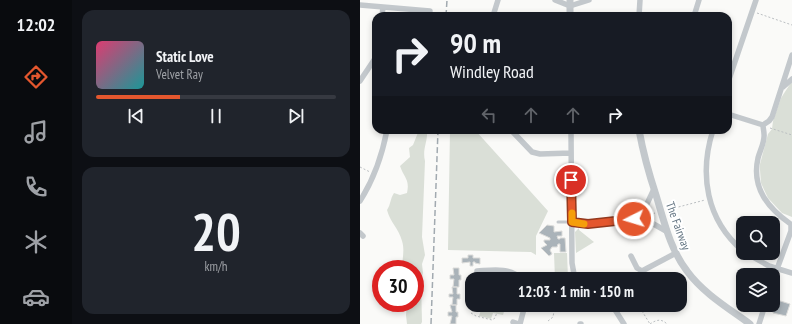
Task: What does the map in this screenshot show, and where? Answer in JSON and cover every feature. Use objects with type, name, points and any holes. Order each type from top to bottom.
[{"type":"street","points":[[494,12],[498,0]]},
{"type":"street","points":[[555,0],[570,3],[589,0]]},
{"type":"street","points":[[639,12],[640,0]]},
{"type":"street","points":[[695,12],[699,0]]},
{"type":"street","points":[[732,70],[756,0]]},
{"type":"street","points":[[360,4],[368,3],[383,7],[430,11]]},
{"type":"street","points":[[382,12],[383,7]]},
{"type":"street","points":[[763,125],[772,117],[792,55]]},
{"type":"street","points":[[360,81],[372,62]]},
{"type":"street","points":[[781,89],[792,79]]},
{"type":"street","points":[[732,115],[763,125]]},
{"type":"street","points":[[763,125],[764,135],[758,158],[758,184],[768,204],[792,225],[777,268]]},
{"type":"street","points":[[360,201],[375,174],[387,134]]},
{"type":"street","points":[[515,134],[532,152],[540,154],[571,152]]},
{"type":"street","points":[[571,134],[572,263],[574,272]]},
{"type":"street","name":"The Fairway","points":[[640,134],[666,231],[676,254],[687,271],[705,291],[749,324]]},
{"type":"street","points":[[712,134],[705,165],[706,185],[717,220],[736,243]]},
{"type":"street","points":[[634,219],[645,208],[654,189]]},
{"type":"street","points":[[572,222],[588,224],[634,219],[650,222],[666,231]]},
{"type":"street","points":[[631,256],[637,268],[642,271],[676,254]]},
{"type":"street","points":[[757,260],[774,268]]},
{"type":"street","points":[[477,272],[477,270],[505,270],[510,272]]},
{"type":"street","points":[[780,270],[792,273]]},
{"type":"street","points":[[513,322],[520,324],[523,312]]},
{"type":"street","points":[[616,312],[624,324]]},
{"type":"street","points":[[759,324],[763,312]]},
{"type":"lane","points":[[558,222],[572,222]]},
{"type":"path","points":[[752,12],[792,25]]},
{"type":"path","points":[[763,125],[792,135]]},
{"type":"path","points":[[360,167],[375,174]]},
{"type":"path","points":[[634,219],[709,198]]},
{"type":"path","points":[[471,313],[476,316],[492,320],[495,318],[496,312]]},
{"type":"path","points":[[548,321],[553,317],[554,312]]},
{"type":"path","points":[[643,312],[650,324],[660,320],[667,324]]},
{"type":"shaded area","points":[[792,81],[792,217],[782,213],[768,198],[761,183],[760,164],[768,134],[772,129],[773,121],[781,98]]},
{"type":"shaded area","points":[[417,134],[427,134],[424,153],[422,237],[425,255],[423,260],[402,260],[403,244],[387,210],[394,193],[400,195],[407,193],[407,181],[400,166],[410,157],[409,148],[413,145]]},
{"type":"shaded area","points":[[450,134],[479,134],[548,211],[536,236],[536,255],[531,252],[448,250]]},
{"type":"shaded area","points":[[579,228],[579,230],[594,242],[576,253],[575,232]]},
{"type":"shaded area","points":[[554,253],[567,253],[568,272],[555,272]]},
{"type":"shaded area","points":[[406,312],[422,312],[421,324],[407,324]]},
{"type":"shaded area","points":[[480,312],[504,312],[503,315],[493,313],[491,319],[479,316]]},
{"type":"building","points":[[547,225],[554,226],[554,232],[562,231],[562,236],[557,236],[558,239],[565,238],[566,252],[560,252],[560,244],[558,244],[557,247],[552,247],[550,250],[552,254],[549,256],[541,248],[547,245],[544,240],[550,240],[550,238],[539,233]]},
{"type":"building","points":[[468,255],[473,255],[473,258],[480,258],[480,264],[473,262],[473,266],[470,266],[470,262],[462,263],[462,258],[468,258]]},
{"type":"building","points":[[453,268],[459,268],[461,280],[459,280],[459,287],[453,287],[454,279],[450,279],[450,275],[454,275]]},
{"type":"building","points":[[452,287],[457,287],[457,294],[460,294],[460,299],[457,299],[457,305],[452,305],[453,297],[449,297],[449,294],[453,294]]},
{"type":"building","points":[[780,301],[790,304],[786,316],[773,313],[780,312]]},
{"type":"building","points":[[450,305],[456,305],[458,317],[456,317],[456,324],[450,324],[452,316],[448,316],[448,312],[452,312]]},
{"type":"railway","points":[[446,12],[447,0]]},
{"type":"railway","points":[[431,324],[438,134]]},
{"type":"slow traffic","points":[[572,213],[572,222],[584,224]]},
{"type":"route","points":[[571,180],[572,222],[588,224],[634,219]]}]
